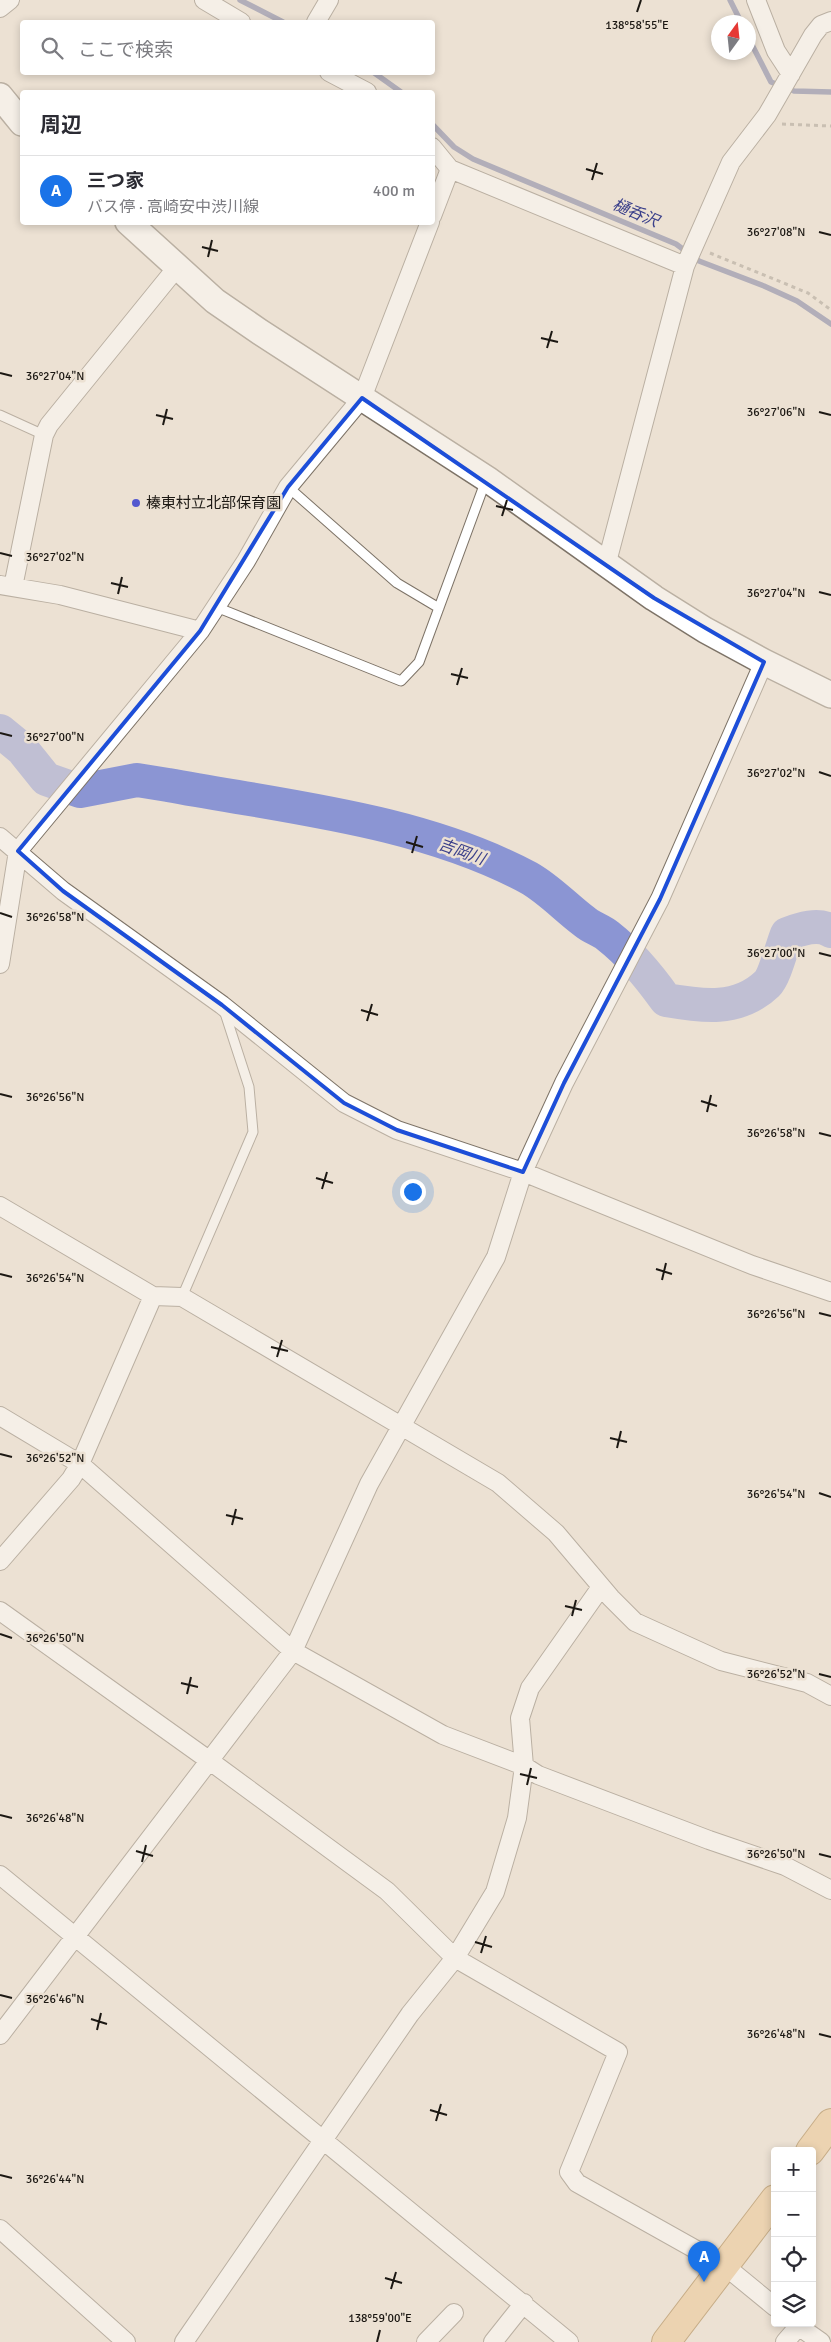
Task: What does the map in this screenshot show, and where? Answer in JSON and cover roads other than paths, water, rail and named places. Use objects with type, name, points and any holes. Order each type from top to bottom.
[{"type":"main road","points":[[813,2147],[831,2123]]},
{"type":"main road","points":[[666,2342],[771,2203]]},
{"type":"street","points":[[0,8],[10,0]]},
{"type":"street","points":[[204,0],[238,20]]},
{"type":"street","points":[[317,20],[329,0]]},
{"type":"street","points":[[756,0],[776,51],[791,74]]},
{"type":"street","points":[[607,562],[685,266],[731,162],[761,124],[813,35],[821,25],[831,22]]},
{"type":"street","points":[[335,75],[363,90]]},
{"type":"street","points":[[0,96],[20,121]]},
{"type":"street","points":[[435,151],[450,169],[685,266]]},
{"type":"street","points":[[435,208],[450,169]]},
{"type":"street","points":[[131,225],[215,301],[252,327],[487,479],[663,603],[764,662],[831,695]]},
{"type":"street","points":[[0,964],[18,851],[200,631],[246,561],[288,487],[362,398],[429,225]]},
{"type":"street","points":[[178,266],[49,425],[44,435],[7,586],[60,595],[200,631]]},
{"type":"street","points":[[0,2035],[293,1651],[369,1484],[496,1256],[523,1172],[564,1083],[660,899],[764,662]]},
{"type":"street","points":[[0,837],[63,890],[222,1005],[344,1103],[397,1130],[523,1172],[752,1265],[831,1292]]},
{"type":"street","points":[[0,1206],[153,1296],[182,1297],[498,1482],[556,1533],[635,1622],[721,1660],[807,1683],[831,1696]]},
{"type":"street","points":[[0,1561],[71,1479],[80,1464],[153,1296]]},
{"type":"street","points":[[0,1416],[80,1464],[293,1651],[444,1735],[524,1766],[538,1775],[691,1834],[785,1866],[831,1890]]},
{"type":"street","points":[[184,2342],[410,2014],[455,1958],[495,1892],[516,1818],[524,1766],[520,1718],[530,1688],[602,1587]]},
{"type":"street","points":[[0,1611],[210,1761],[387,1891],[455,1958],[618,2052],[569,2172],[577,2183],[725,2266],[771,2304]]},
{"type":"street","points":[[0,1874],[524,2303],[569,2342]]},
{"type":"street","points":[[0,2229],[126,2342]]},
{"type":"street","points":[[493,2342],[524,2303]]},
{"type":"street","points":[[433,2340],[454,2313]]},
{"type":"street","points":[[785,2342],[795,2327]]},
{"type":"street","points":[[799,2327],[821,2342]]},
{"type":"lane","points":[[0,415],[44,435]]},
{"type":"lane","points":[[216,606],[401,681],[419,662],[487,479]]},
{"type":"lane","points":[[288,487],[397,583],[439,608]]},
{"type":"lane","points":[[182,1297],[253,1132],[249,1087],[222,1005]]},
{"type":"waterway","name":"樋呑沢","points":[[240,0],[279,20]]},
{"type":"waterway","points":[[730,0],[738,15]]},
{"type":"waterway","points":[[756,53],[771,82],[794,91],[831,92]]},
{"type":"waterway","name":"樋呑沢","points":[[377,75],[398,90]]},
{"type":"waterway","name":"樋呑沢","points":[[435,127],[454,147],[473,159],[676,244],[699,261],[797,301],[831,324]]},
{"type":"waterway","name":"吉岡川","points":[[0,731],[22,749],[46,779],[80,791],[137,780],[168,785],[353,818],[444,842],[487,858],[537,883],[578,917],[608,936],[639,966],[666,1000],[692,1004],[719,1005],[744,999],[756,993],[770,980],[787,934],[815,927],[831,931]]},
{"type":"place","name":"榛東村立北部保育園","points":[[136,503]]},
{"type":"place","name":"三つ家","points":[[704,2282]]}]
